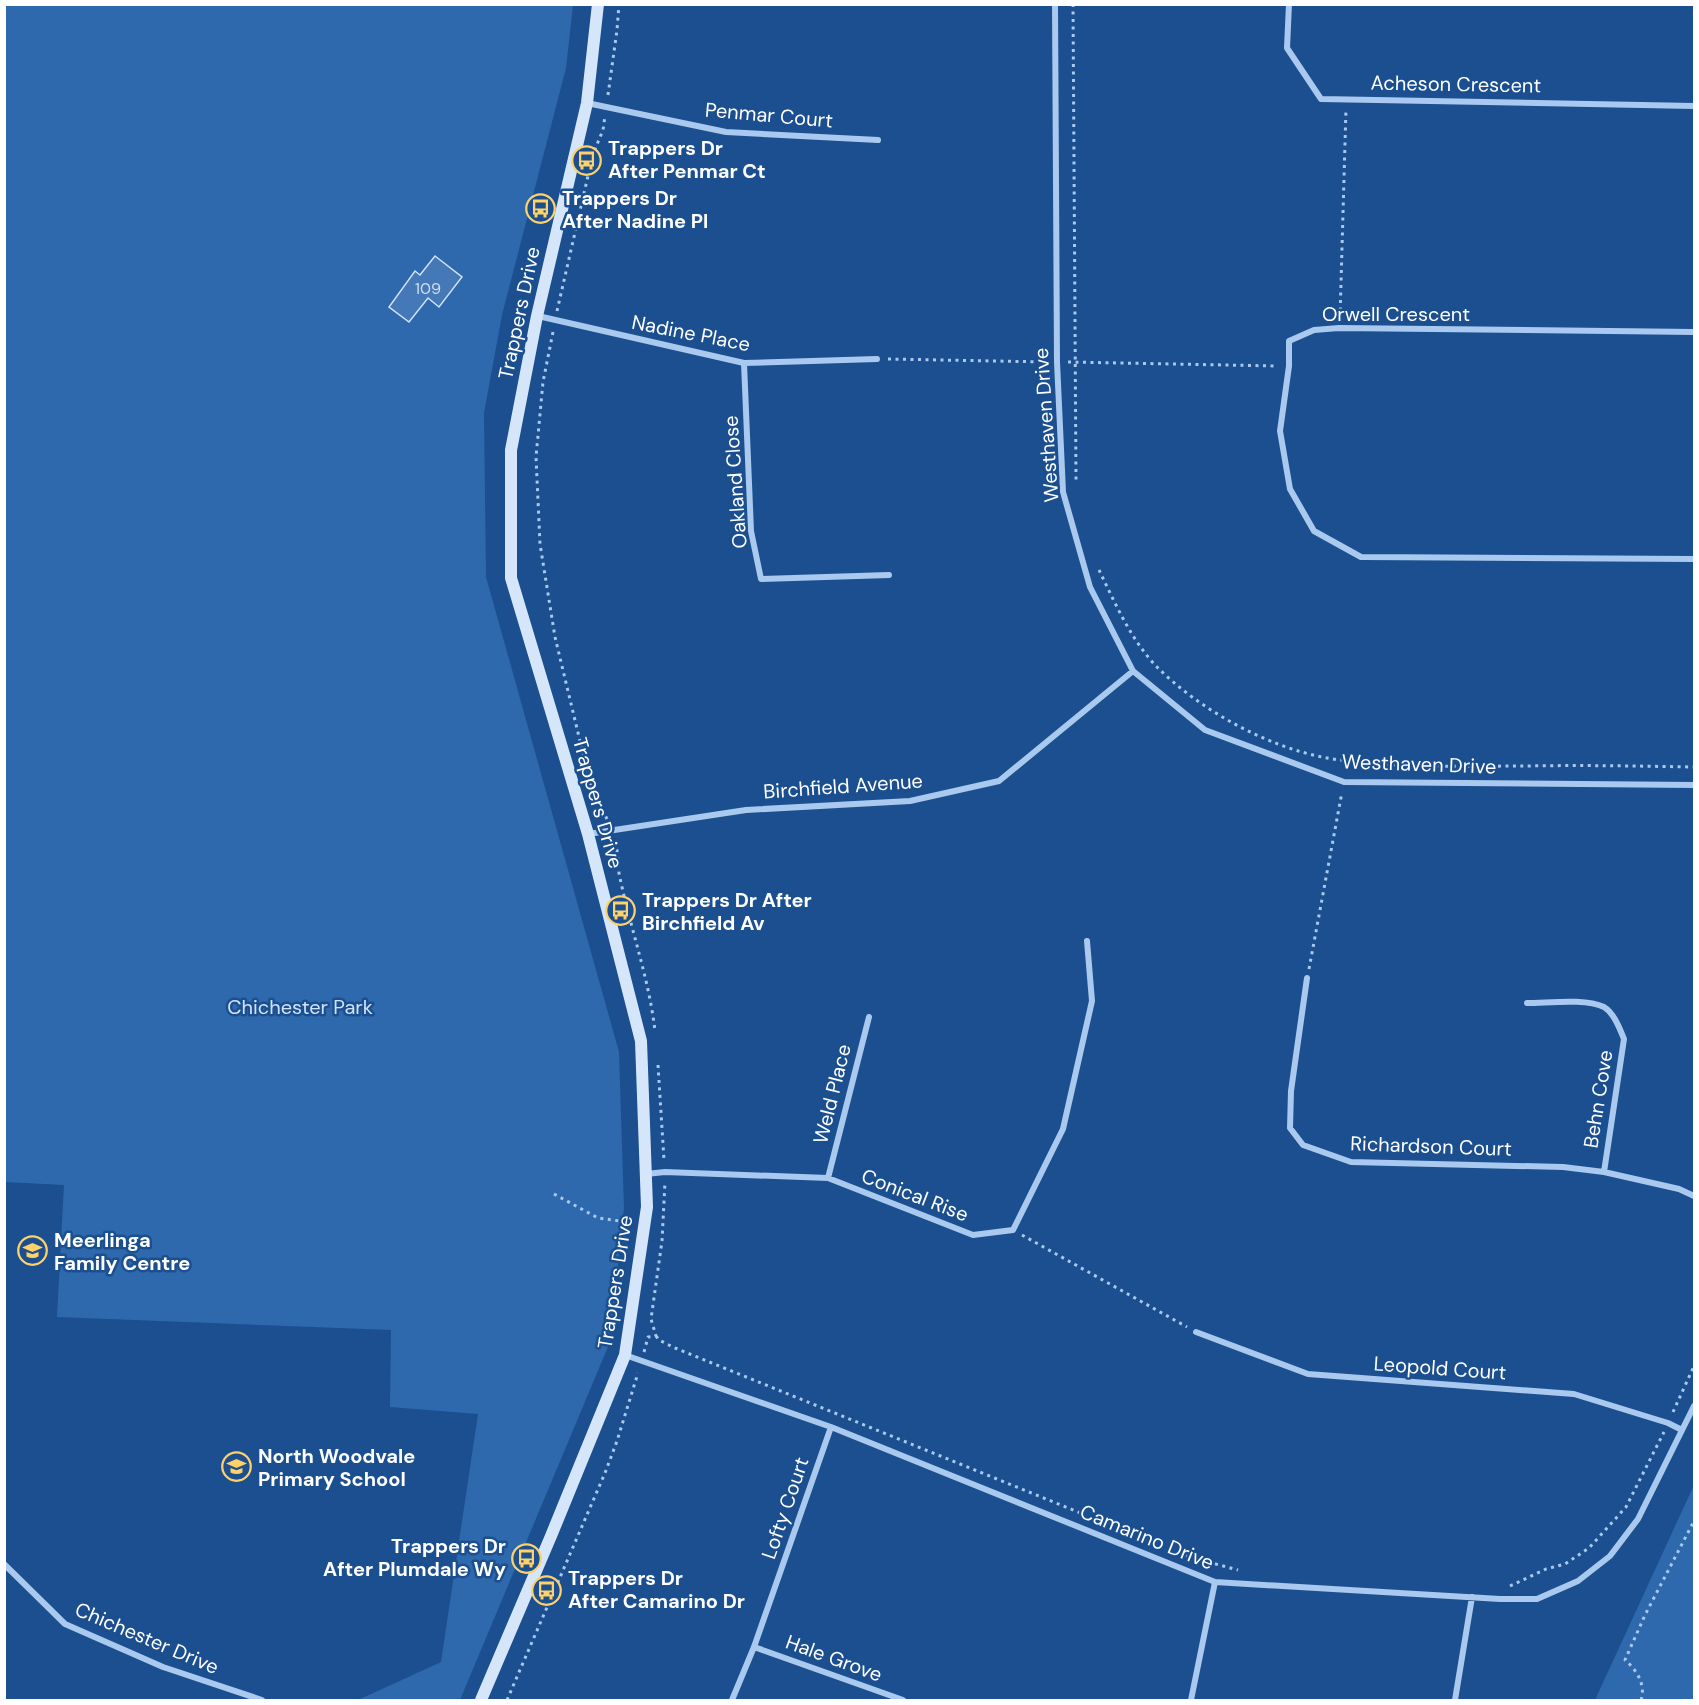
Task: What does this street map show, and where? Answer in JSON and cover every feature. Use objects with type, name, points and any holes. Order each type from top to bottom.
[{"type":"main road","name":"Trappers Drive","points":[[481,1701],[625,1355],[647,1207],[641,1041],[588,834],[511,578],[512,450],[537,316],[587,103],[598,4]]},
{"type":"street","name":"Westhaven Drive","points":[[1055,4],[1057,362],[1063,492],[1090,587],[1133,671],[1204,730],[1344,782],[1695,785]]},
{"type":"street","name":"Acheson Crescent","points":[[1289,4],[1287,48],[1321,99],[1695,106]]},
{"type":"street","name":"Penmar Court","points":[[587,103],[726,132],[878,140]]},
{"type":"street","name":"Nadine Place","points":[[537,316],[744,363],[877,359]]},
{"type":"street","name":"Orwell Crescent","points":[[1695,332],[1339,328],[1314,330],[1289,341],[1289,366],[1280,431],[1290,489],[1314,531],[1361,557],[1695,559]]},
{"type":"street","name":"Oakland Close","points":[[744,363],[751,531],[761,579],[890,575]]},
{"type":"street","name":"Birchfield Avenue","points":[[588,834],[747,810],[910,801],[999,781],[1133,671]]},
{"type":"street","points":[[1013,1230],[1063,1129],[1092,1001],[1086,941]]},
{"type":"street","name":"Richardson Court","points":[[1307,978],[1291,1091],[1290,1128],[1303,1145],[1351,1162],[1563,1167],[1604,1172],[1679,1189],[1695,1196]]},
{"type":"street","name":"Behn Cove","points":[[1527,1003],[1581,1003],[1605,1008],[1617,1022],[1624,1039],[1604,1172]]},
{"type":"street","name":"Weld Place","points":[[828,1178],[868,1017]]},
{"type":"street","name":"Conical Rise","points":[[646,1173],[828,1178],[973,1235],[1013,1230]]},
{"type":"street","name":"Leopold Court","points":[[1196,1332],[1308,1374],[1574,1394],[1668,1423],[1682,1430]]},
{"type":"street","name":"Camarino Drive","points":[[625,1355],[831,1427],[1215,1582],[1472,1598],[1537,1599],[1578,1581],[1610,1556],[1638,1520],[1695,1406]]},
{"type":"street","name":"Lofty Court","points":[[732,1701],[754,1647],[831,1427]]},
{"type":"street","name":"Chichester Drive","points":[[4,1564],[65,1624],[163,1667],[262,1701]]},
{"type":"street","points":[[1191,1701],[1215,1582]]},
{"type":"street","points":[[1455,1701],[1472,1598]]},
{"type":"street","name":"Hale Grove","points":[[754,1647],[903,1701]]},
{"type":"path","points":[[1073,4],[1076,487]]},
{"type":"path","points":[[1339,328],[1347,98]]},
{"type":"path","points":[[877,359],[1289,366]]},
{"type":"path","points":[[1095,564],[1125,622],[1157,666],[1202,705],[1244,728],[1293,748],[1326,758],[1376,763],[1695,767]]},
{"type":"path","points":[[1307,978],[1344,782]]},
{"type":"path","points":[[554,1194],[598,1218],[627,1222]]},
{"type":"path","points":[[1013,1230],[1196,1332]]},
{"type":"path","points":[[656,1336],[675,1348],[816,1403],[1092,1518]]},
{"type":"path","points":[[1506,1588],[1546,1569],[1565,1564],[1589,1548],[1626,1507],[1695,1366]]},
{"type":"path","points":[[1641,1701],[1644,1693],[1636,1669],[1625,1660],[1645,1615],[1695,1521]]},
{"type":"path","points":[[1180,1554],[1242,1571]]},
{"type":"green space","name":"Chichester Park","points":[[4,5],[573,5],[566,68],[502,315],[484,413],[486,577],[619,1052],[624,1208],[610,1342],[460,1700],[358,1700],[441,1662],[478,1414],[390,1407],[391,1330],[57,1317],[64,1185],[5,1182]]},
{"type":"green space","points":[[1694,1485],[1694,1700],[1595,1700]]},
{"type":"building","points":[[435,256],[462,277],[439,307],[428,298],[409,322],[389,307],[415,271],[420,275]]},
{"type":"place","name":"Trappers Dr After Penmar Ct","points":[[587,160]]},
{"type":"place","name":"Trappers Dr After Nadine Pl","points":[[541,209]]},
{"type":"place","name":"Trappers Dr After Birchfield Av","points":[[621,911]]},
{"type":"place","name":"Meerlinga Family Centre","points":[[33,1251]]},
{"type":"place","name":"North Woodvale Primary School","points":[[237,1467]]},
{"type":"place","name":"Trappers Dr After Plumdale Wy","points":[[527,1558]]},
{"type":"place","name":"Trappers Dr After Camarino Dr","points":[[547,1590]]}]
